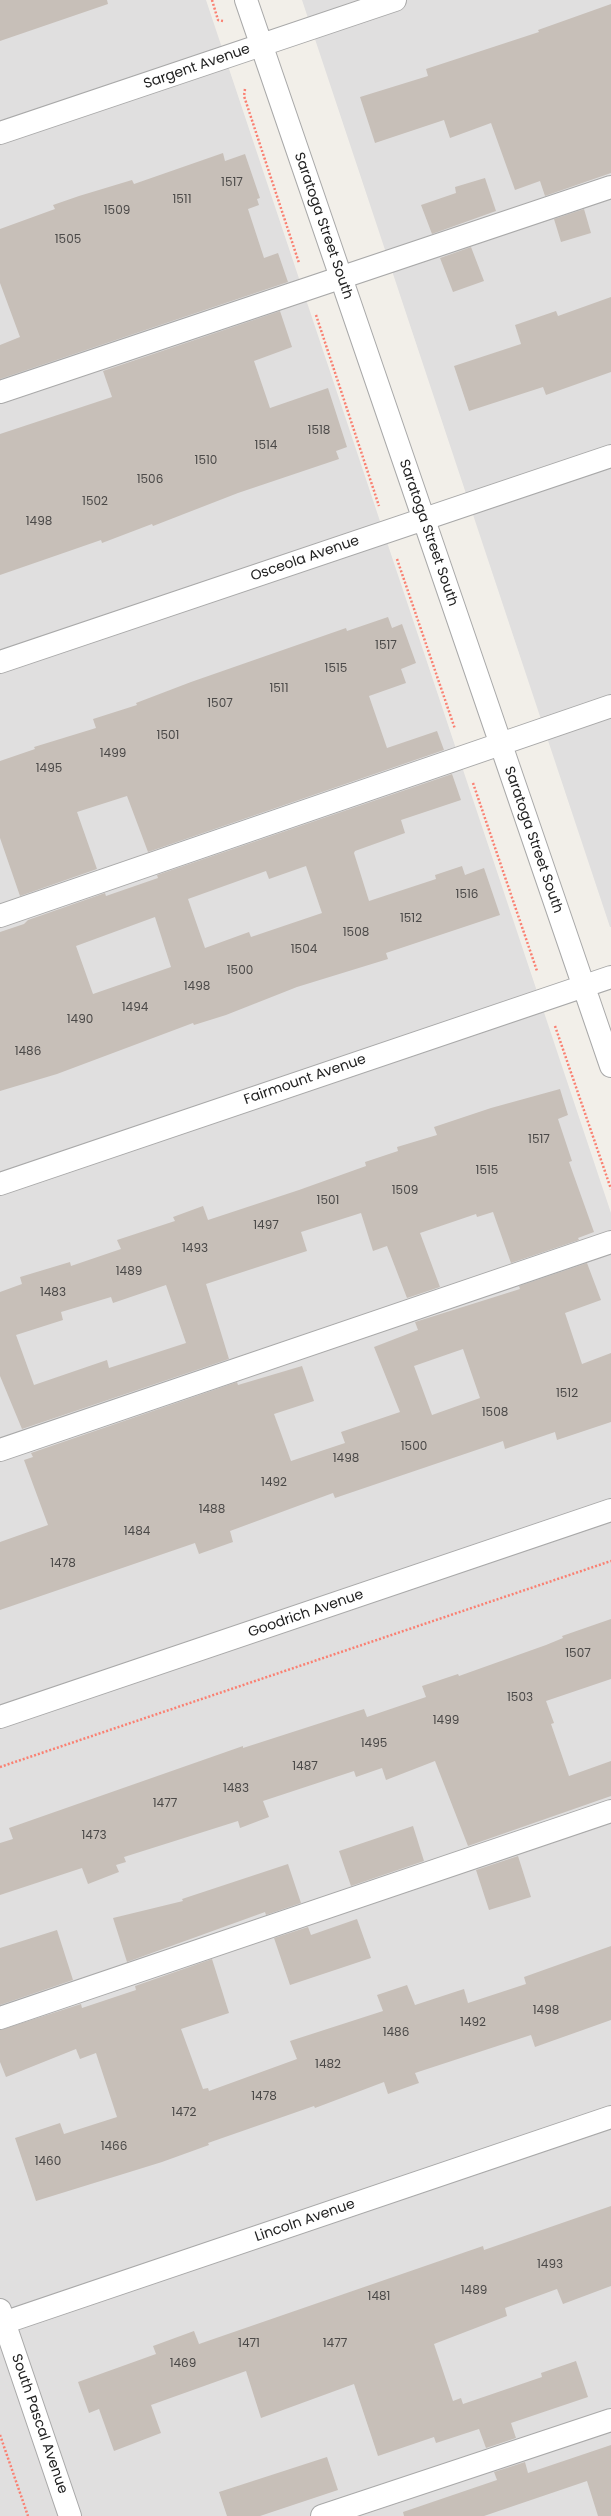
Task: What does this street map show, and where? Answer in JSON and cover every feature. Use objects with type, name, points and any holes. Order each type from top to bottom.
[{"type":"street","name":"Saratoga Street South","points":[[246,0],[611,1066]]},
{"type":"street","name":"Sargent Avenue","points":[[0,133],[394,0]]},
{"type":"street","points":[[0,392],[341,279],[611,187]]},
{"type":"street","name":"Osceola Avenue","points":[[0,662],[611,456]]},
{"type":"street","points":[[0,916],[611,706]]},
{"type":"street","name":"Fairmount Avenue","points":[[0,1184],[611,977]]},
{"type":"street","points":[[0,1450],[611,1242]]},
{"type":"street","name":"Goodrich Avenue","points":[[0,1717],[611,1510]]},
{"type":"street","points":[[0,2018],[611,1811]]},
{"type":"street","name":"Lincoln Avenue","points":[[1,2319],[611,2117]]},
{"type":"street","name":"South Pascal Avenue","points":[[1,2319],[70,2516]]},
{"type":"street","points":[[322,2516],[611,2420]]},
{"type":"path","points":[[212,0],[218,20],[224,22]]},
{"type":"path","points":[[555,1026],[611,1189]]},
{"type":"path","points":[[0,1767],[611,1561]]},
{"type":"path","points":[[0,2435],[28,2516]]},
{"type":"shaded area","points":[[0,0],[206,0],[611,1213],[611,2516],[0,2516]]},
{"type":"shaded area","points":[[302,0],[611,0],[611,927],[610,927]]},
{"type":"building","points":[[0,0],[107,0],[108,4],[0,41]]},
{"type":"building","points":[[611,4],[611,173],[545,196],[540,181],[515,190],[491,123],[450,138],[444,120],[375,143],[360,97],[428,76],[426,69],[539,32],[538,30]]},
{"type":"building","points":[[223,153],[225,161],[245,154],[260,198],[257,199],[259,205],[248,209],[264,258],[278,253],[288,282],[0,379],[0,345],[20,337],[0,283],[0,229],[55,209],[53,205],[79,196],[132,180],[134,184]]},
{"type":"building","points":[[485,178],[496,211],[432,234],[421,205],[456,193],[455,187]]},
{"type":"building","points":[[584,209],[591,233],[561,242],[554,219]]},
{"type":"building","points":[[471,247],[484,281],[453,292],[440,258]]},
{"type":"building","points":[[611,297],[611,372],[546,395],[543,387],[469,411],[454,366],[521,344],[515,325],[556,311],[558,316]]},
{"type":"building","points":[[280,311],[292,347],[254,361],[270,408],[328,388],[347,447],[336,451],[339,459],[238,493],[153,526],[152,524],[102,543],[101,540],[0,575],[0,434],[112,397],[103,371]]},
{"type":"building","points":[[388,617],[392,628],[402,624],[416,663],[401,669],[406,683],[369,696],[387,748],[437,731],[444,750],[148,852],[127,796],[77,812],[97,869],[20,896],[0,838],[0,761],[35,749],[34,747],[96,728],[93,719],[137,705],[136,703],[191,682],[346,628],[347,631]]},
{"type":"building","points":[[452,774],[461,800],[401,820],[405,833],[355,851],[354,853],[369,901],[436,879],[435,875],[462,866],[465,875],[484,868],[500,915],[386,953],[388,959],[297,987],[226,1015],[194,1025],[193,1023],[57,1074],[0,1091],[0,932],[24,924],[28,920],[105,893],[106,896],[158,878],[157,875]],"holes":[[[306,866],[322,913],[251,937],[249,932],[205,948],[188,899],[266,871],[269,879]],[[155,917],[171,967],[93,994],[76,946]]]},
{"type":"building","points":[[560,1089],[568,1115],[558,1119],[572,1161],[569,1162],[594,1232],[578,1238],[579,1240],[511,1263],[493,1212],[477,1217],[476,1214],[420,1233],[440,1287],[407,1298],[387,1246],[373,1251],[361,1213],[301,1232],[307,1251],[206,1284],[229,1359],[22,1429],[0,1376],[0,1292],[22,1284],[20,1277],[70,1262],[71,1266],[121,1249],[117,1240],[175,1221],[173,1217],[203,1206],[208,1220],[366,1166],[365,1162],[398,1151],[397,1147],[437,1135],[434,1127],[491,1108]],"holes":[[[166,1285],[186,1343],[109,1368],[107,1360],[34,1385],[16,1335],[63,1320],[61,1312],[111,1297],[113,1303]]]},
{"type":"building","points":[[587,1263],[601,1300],[565,1313],[582,1364],[611,1353],[611,1422],[557,1440],[555,1432],[505,1449],[503,1441],[335,1498],[333,1493],[230,1531],[233,1542],[199,1554],[195,1543],[0,1610],[0,1542],[48,1525],[24,1460],[33,1457],[31,1453],[237,1382],[238,1385],[302,1366],[314,1401],[274,1414],[291,1461],[345,1443],[341,1432],[400,1412],[374,1347],[418,1330],[415,1322],[520,1289],[519,1286]],"holes":[[[463,1349],[480,1398],[432,1415],[414,1366]]]},
{"type":"building","points":[[611,1619],[611,1679],[546,1701],[554,1723],[551,1724],[569,1776],[611,1761],[611,1796],[468,1846],[435,1761],[386,1780],[382,1768],[356,1777],[354,1771],[263,1801],[269,1817],[240,1828],[238,1821],[124,1857],[126,1862],[116,1865],[119,1872],[88,1884],[82,1868],[0,1895],[0,1843],[13,1839],[9,1828],[243,1746],[243,1748],[364,1709],[367,1717],[426,1697],[422,1686],[458,1674],[459,1676],[546,1645],[563,1638],[562,1636]]},
{"type":"building","points":[[413,1826],[424,1861],[351,1886],[339,1851]]},
{"type":"building","points":[[518,1856],[531,1897],[489,1910],[476,1870]]},
{"type":"building","points":[[288,1864],[301,1903],[266,1915],[265,1912],[127,1962],[113,1918],[183,1901],[182,1899]]},
{"type":"building","points":[[357,1919],[371,1958],[290,1985],[274,1938],[308,1927],[311,1935]]},
{"type":"building","points":[[57,1930],[73,1980],[0,2005],[0,1948]]},
{"type":"building","points":[[611,1946],[611,2020],[535,2047],[531,2035],[415,2073],[419,2083],[388,2094],[384,2082],[315,2108],[314,2106],[208,2143],[209,2145],[162,2162],[36,2201],[15,2138],[60,2123],[64,2134],[117,2117],[96,2053],[80,2059],[76,2049],[6,2077],[0,2062],[0,2030],[81,2004],[82,2008],[136,1990],[135,1986],[212,1959],[229,2013],[181,2029],[203,2089],[208,2088],[209,2091],[297,2059],[290,2041],[383,2011],[377,1995],[407,1985],[415,2005],[464,1989],[468,2003],[526,1984],[524,1977]]},
{"type":"building","points":[[611,2206],[611,2286],[563,2304],[557,2289],[505,2308],[507,2316],[434,2344],[453,2401],[461,2398],[463,2404],[542,2377],[541,2373],[576,2361],[588,2397],[511,2423],[516,2438],[486,2448],[479,2429],[436,2443],[434,2437],[378,2456],[354,2384],[261,2418],[246,2371],[151,2405],[161,2433],[114,2451],[99,2409],[89,2413],[78,2382],[156,2354],[153,2346],[194,2331],[199,2344],[483,2246],[484,2250]]},
{"type":"building","points":[[611,2445],[611,2516],[598,2516],[587,2481],[484,2516],[404,2516],[403,2512],[497,2480],[494,2472],[525,2462],[528,2473]]},
{"type":"building","points":[[327,2457],[338,2490],[260,2516],[227,2516],[219,2492]]}]
